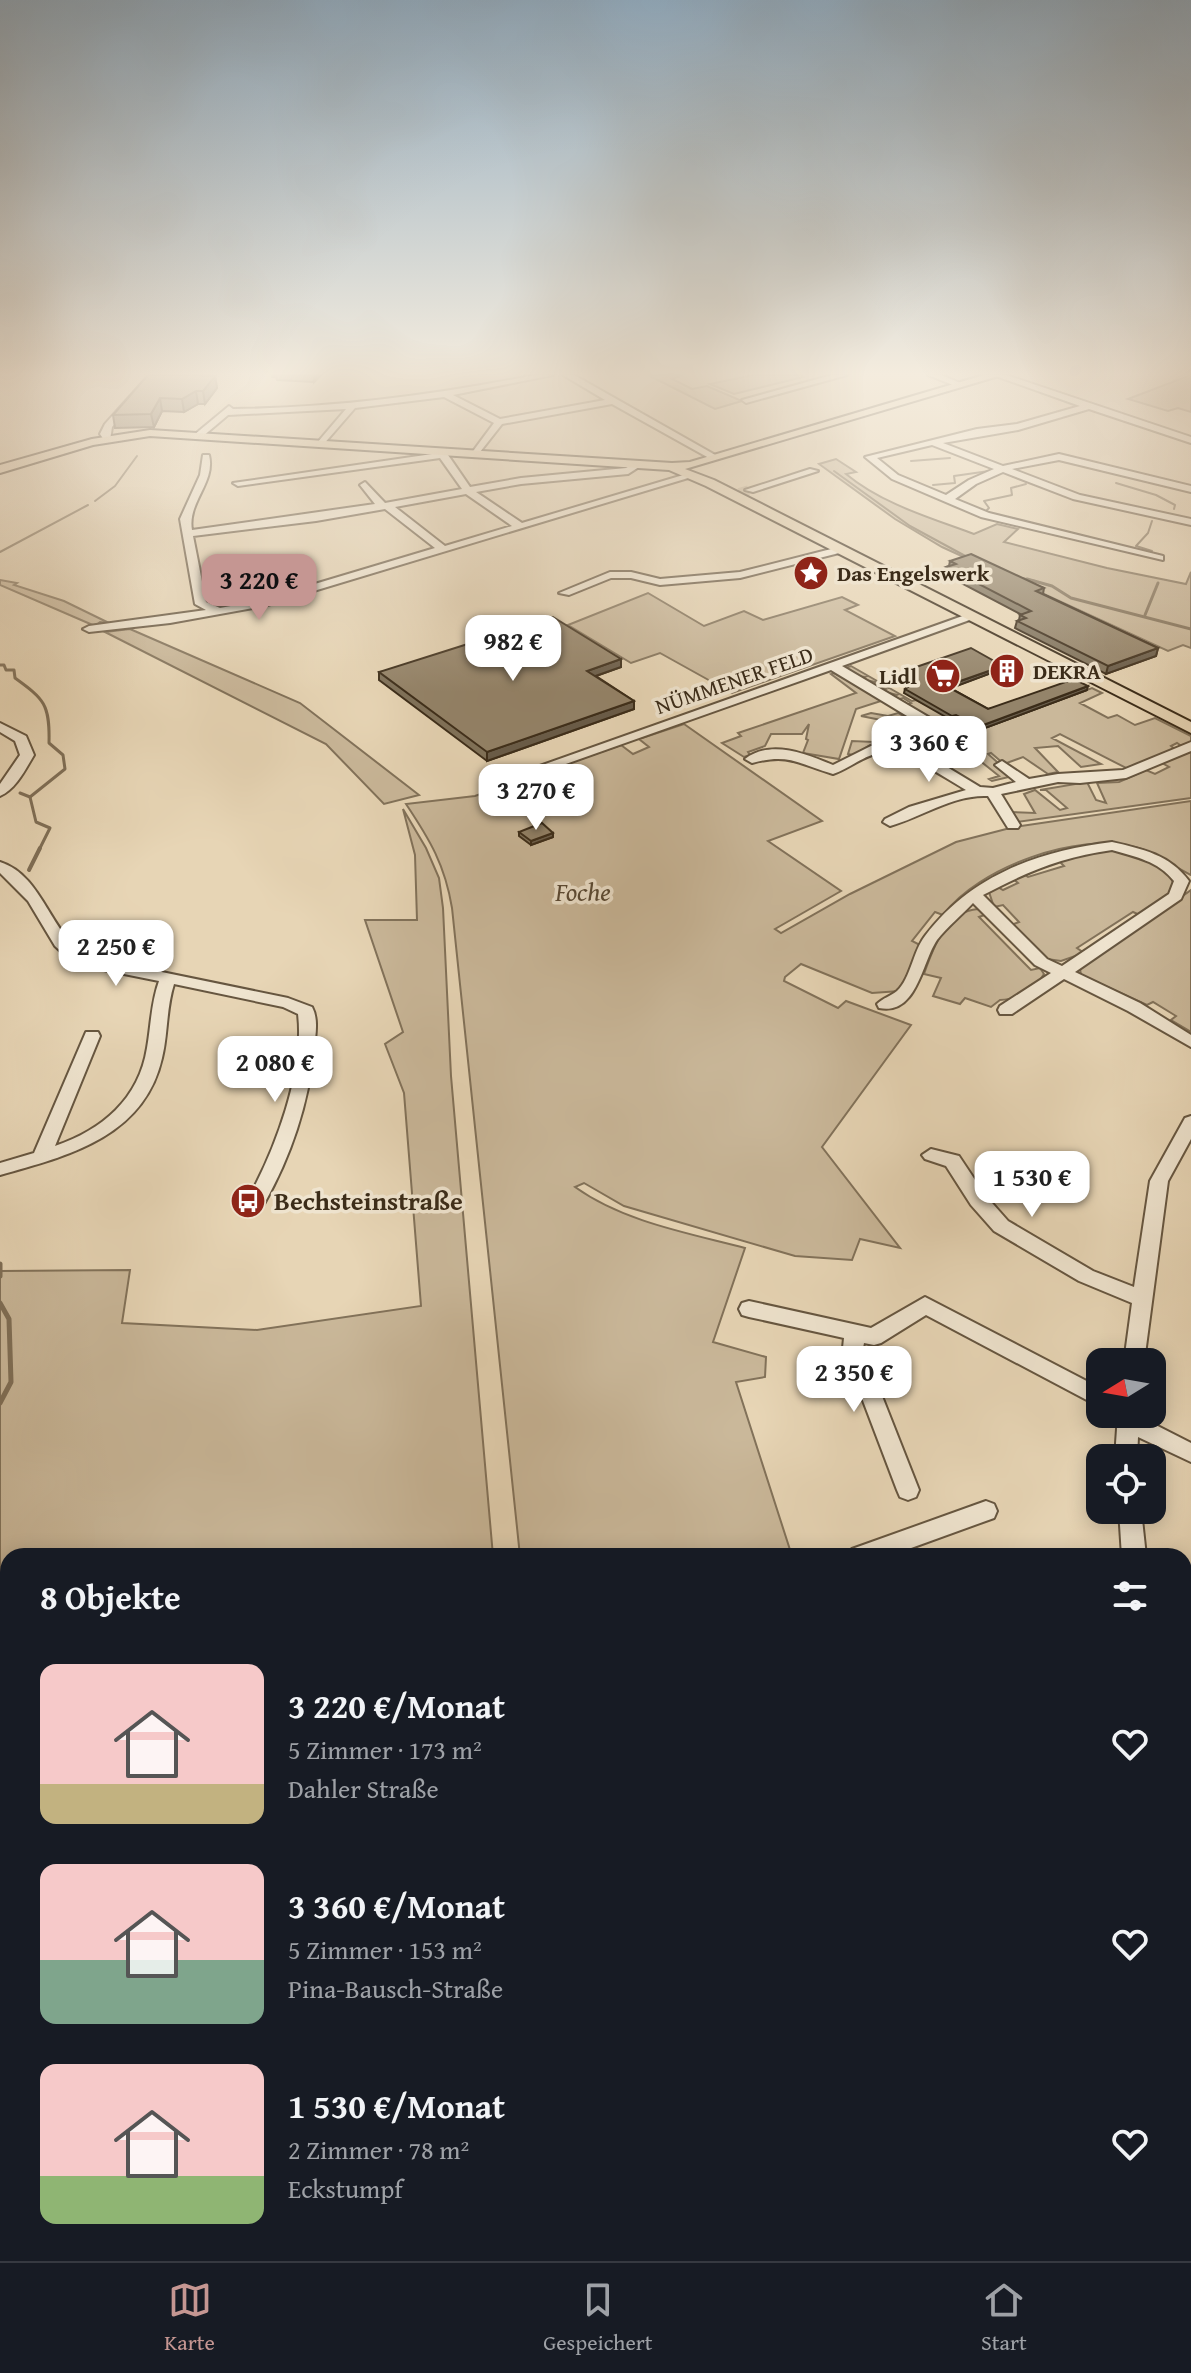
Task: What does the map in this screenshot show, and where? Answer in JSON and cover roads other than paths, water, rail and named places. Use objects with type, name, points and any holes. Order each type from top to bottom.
[{"type":"main road","points":[[716,481],[839,550],[1191,728]]},
{"type":"street","points":[[203,481],[186,512],[187,534],[201,604],[218,611]]},
{"type":"street","points":[[238,483],[256,481]]},
{"type":"street","points":[[461,481],[468,491],[520,526]]},
{"type":"street","points":[[187,534],[270,526],[526,481]]},
{"type":"street","points":[[89,629],[271,601],[444,550],[656,481]]},
{"type":"street","points":[[740,492],[780,481]]},
{"type":"street","points":[[905,481],[1000,519],[1159,558]]},
{"type":"street","points":[[949,498],[977,481]]},
{"type":"street","points":[[1034,481],[1077,497],[1191,522]]},
{"type":"street","points":[[1158,481],[1191,489]]},
{"type":"street","points":[[365,485],[384,506],[444,550]]},
{"type":"street","points":[[565,593],[610,575],[631,575],[656,582],[740,575],[839,550]]},
{"type":"street","name":"NÜMMENER FELD","points":[[510,779],[835,667],[971,616]]},
{"type":"street","points":[[835,667],[925,721],[893,750]]},
{"type":"street","points":[[0,727],[21,739],[27,750],[22,766],[0,792]]},
{"type":"street","points":[[890,822],[914,810],[977,791],[993,792],[1058,778],[1126,774],[1191,746]]},
{"type":"street","points":[[752,759],[774,751],[796,755],[829,774],[876,749],[893,750],[937,767],[977,791]]},
{"type":"street","points":[[1002,765],[1026,784]]},
{"type":"street","points":[[993,792],[1013,825]]},
{"type":"street","points":[[885,1004],[905,993],[930,939],[973,894],[1042,860],[1103,847],[1128,849],[1153,857],[1186,881],[1176,896],[1150,916],[1006,1010]]},
{"type":"street","points":[[0,866],[21,883],[67,953],[84,961],[295,1005],[306,1011],[308,1017],[295,1113],[257,1199]]},
{"type":"street","points":[[973,894],[1041,962],[1134,1007],[1191,1042]]},
{"type":"street","points":[[0,1169],[75,1148],[95,1138],[139,1094],[152,1063],[160,995],[168,978]]},
{"type":"street","points":[[41,1157],[92,1036]]},
{"type":"street","points":[[1136,1348],[1159,1181],[1191,1122]]},
{"type":"street","points":[[931,1155],[952,1161],[978,1200],[1001,1226],[1086,1276],[1141,1298]]},
{"type":"street","points":[[749,1309],[874,1337],[925,1305],[1086,1391]]},
{"type":"street","points":[[856,1332],[853,1348],[908,1490]]},
{"type":"street","points":[[1147,1428],[1191,1453]]},
{"type":"street","points":[[882,1548],[986,1511]]},
{"type":"street","points":[[1131,1524],[1133,1548]]},
{"type":"waterway","points":[[95,501],[119,481]]},
{"type":"waterway","points":[[847,481],[910,526],[969,558]]},
{"type":"waterway","points":[[933,485],[955,483],[955,481]]},
{"type":"waterway","points":[[1116,483],[1156,495],[1175,505],[1174,509]]},
{"type":"waterway","points":[[986,511],[989,508],[984,501],[1012,495],[1011,488],[1026,484]]},
{"type":"waterway","points":[[0,552],[88,505]]},
{"type":"waterway","points":[[1152,521],[1148,533],[1136,546],[1152,551]]},
{"type":"waterway","points":[[1022,578],[1030,580]]},
{"type":"waterway","points":[[1030,580],[1035,581]]},
{"type":"waterway","points":[[1030,580],[1052,586],[1071,598],[1191,629]]},
{"type":"waterway","points":[[1145,615],[1158,583]]},
{"type":"waterway","points":[[0,665],[4,665],[6,670],[14,670],[15,678],[39,698],[48,719],[49,743],[63,755],[65,769],[30,797]]},
{"type":"waterway","points":[[20,793],[30,797]]},
{"type":"waterway","points":[[29,870],[50,828],[36,822],[30,797]]},
{"type":"waterway","points":[[0,1264],[0,1276]]},
{"type":"waterway","points":[[0,1303],[9,1319],[11,1382],[0,1403]]},
{"type":"tunnel","points":[[739,493],[750,490]]},
{"type":"place","name":"Das Engelswerk","points":[[811,573]]},
{"type":"place","name":"DEKRA","points":[[1007,671]]},
{"type":"place","name":"Lidl","points":[[943,676]]},
{"type":"place","name":"Bechsteinstraße","points":[[248,1201]]},
{"type":"park label","name":"Foche","points":[[583,892]]}]
